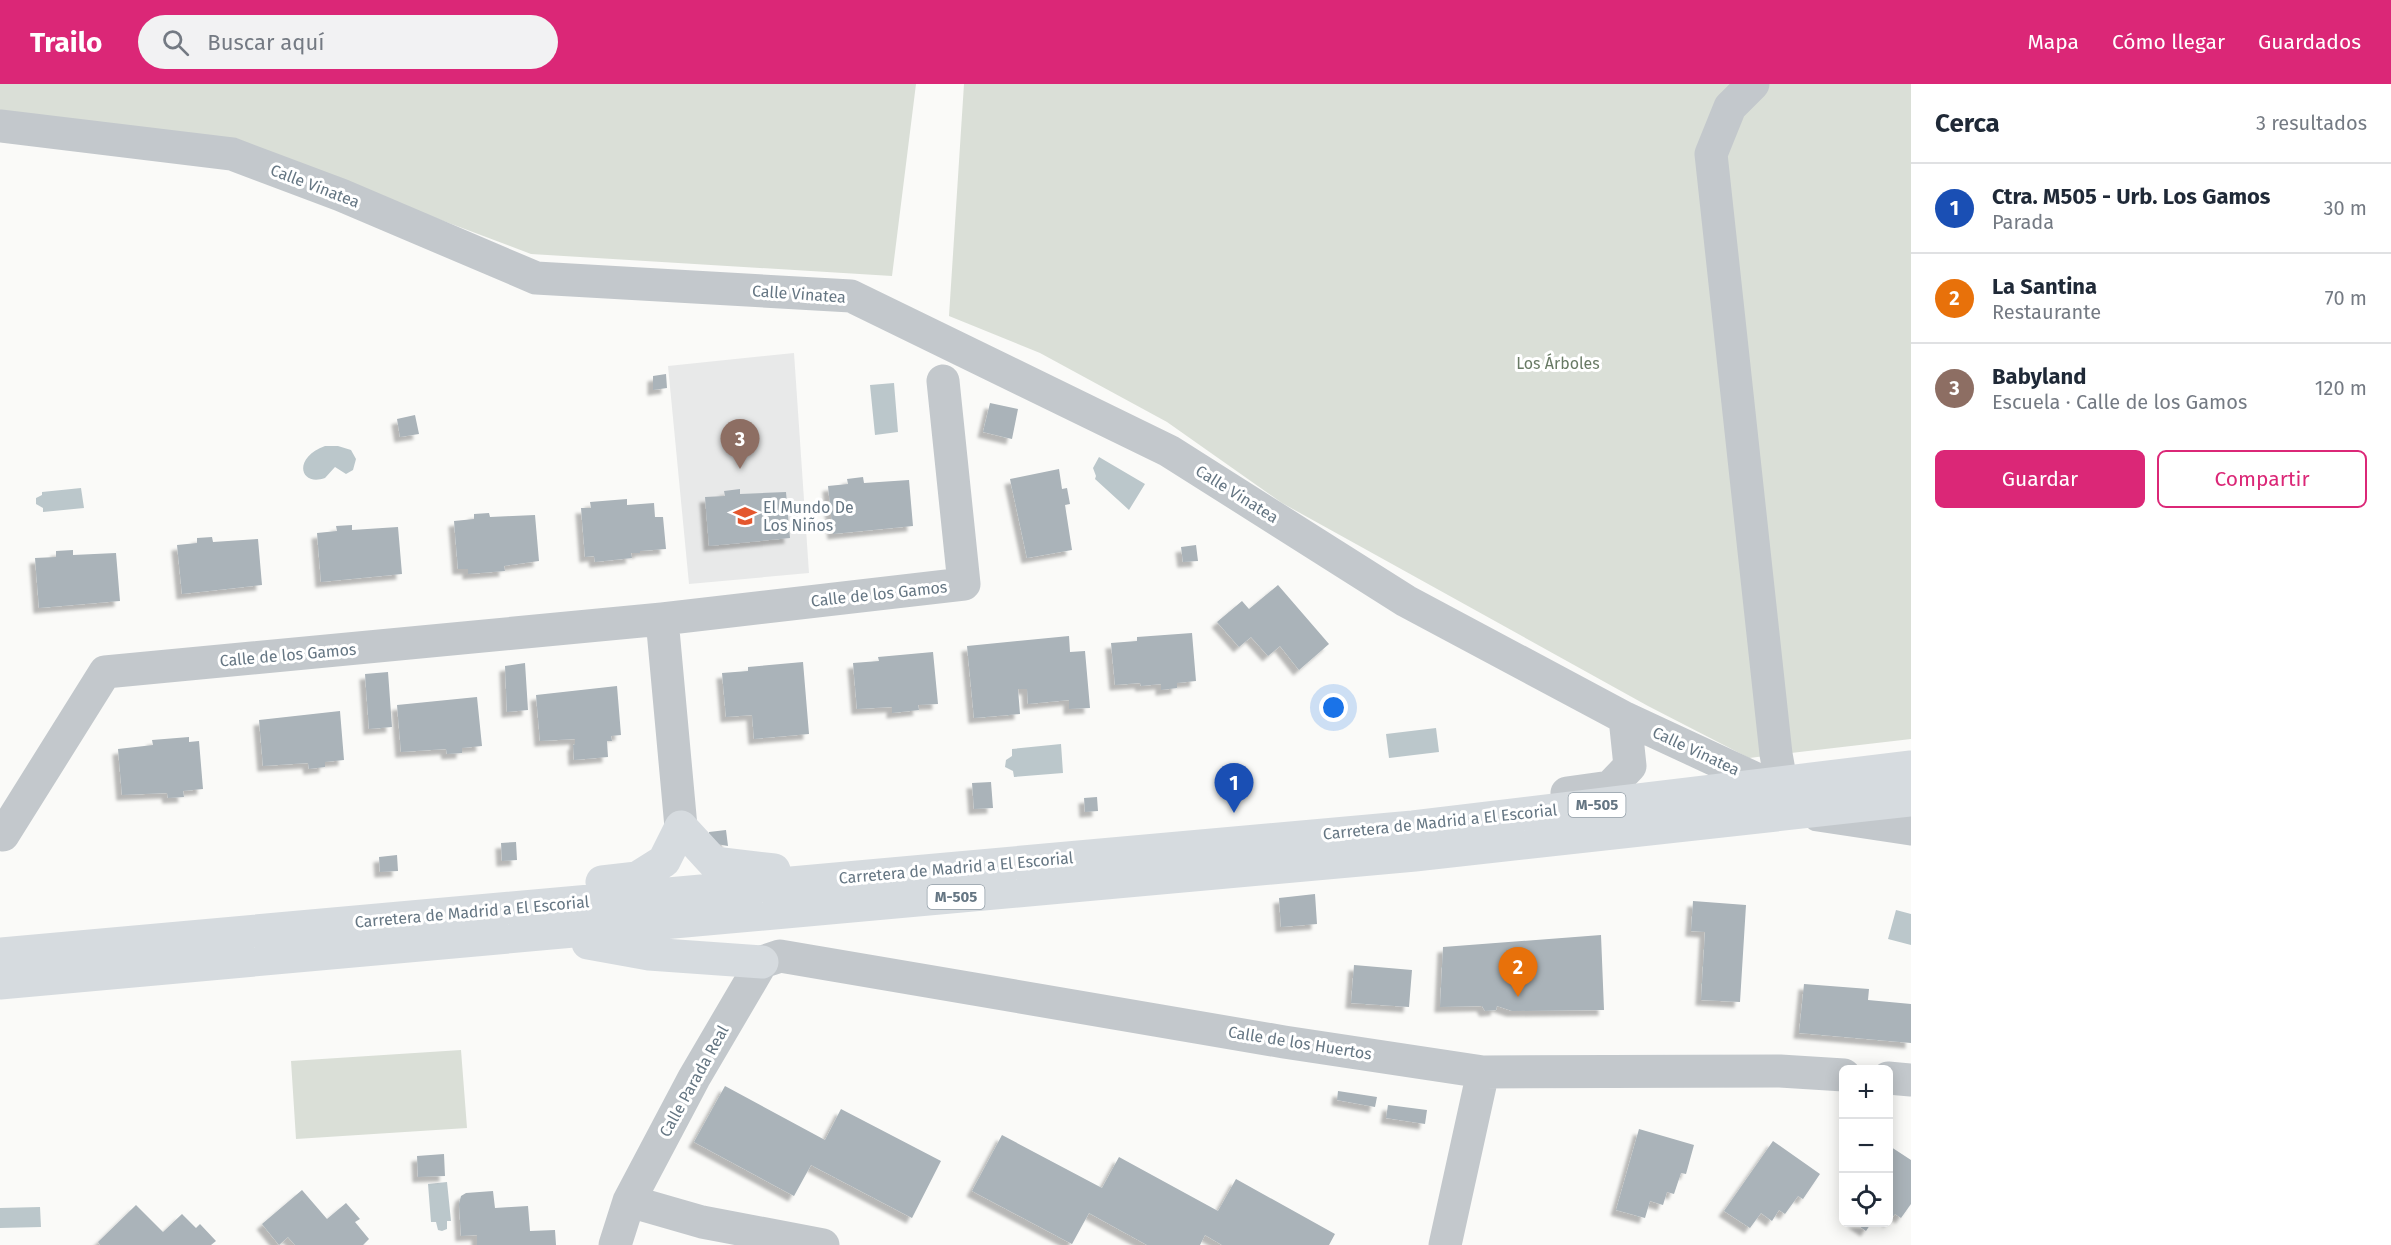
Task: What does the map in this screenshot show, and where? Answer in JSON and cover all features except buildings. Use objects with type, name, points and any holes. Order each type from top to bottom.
[{"type":"highway","name":"Carretera de Madrid a El Escorial","points":[[0,954],[1413,827],[1911,767]]},
{"type":"highway","name":"Carretera de Madrid a El Escorial","points":[[0,983],[1415,855],[1911,800]]},
{"type":"highway","points":[[445,915],[529,892],[637,878],[664,861],[681,827],[714,863],[844,878]]},
{"type":"highway","points":[[548,935],[649,954],[762,962]]},
{"type":"street","points":[[1753,84],[1730,107],[1711,154],[1775,743],[1774,783]]},
{"type":"street","name":"Calle Vinatea","points":[[0,126],[232,154],[341,195],[536,278],[851,296],[1169,451],[1406,601],[1625,718],[1774,783]]},
{"type":"street","name":"Calle de los Gamos","points":[[3,835],[105,672],[662,619],[964,584],[943,381]]},
{"type":"street","points":[[662,619],[681,827]]},
{"type":"street","name":"Calle Vinatea","points":[[1413,827],[1497,803],[1610,787],[1630,766],[1625,718]]},
{"type":"street","points":[[1802,812],[1911,829]]},
{"type":"street","name":"Calle de los Huertos","points":[[762,962],[780,956],[1284,1042],[1483,1072],[1779,1071],[1839,1075]]},
{"type":"street","name":"Calle Parada Real","points":[[615,1245],[629,1201],[694,1078],[762,962]]},
{"type":"street","points":[[1445,1245],[1483,1072]]},
{"type":"street","points":[[1893,1078],[1911,1080]]},
{"type":"street","points":[[629,1201],[702,1222],[823,1245]]},
{"type":"shaded area","points":[[794,353],[809,573],[689,584],[668,366]]},
{"type":"shaded area","points":[[894,383],[898,432],[875,435],[870,385]]},
{"type":"shaded area","points":[[325,446],[338,446],[351,450],[356,459],[353,470],[346,474],[335,467],[325,478],[316,480],[305,475],[304,464],[308,457]]},
{"type":"shaded area","points":[[1099,457],[1145,484],[1129,510],[1095,479],[1093,468]]},
{"type":"shaded area","points":[[81,488],[84,508],[43,512],[43,508],[36,504],[36,498],[42,495],[42,492]]},
{"type":"shaded area","points":[[1436,728],[1439,752],[1389,758],[1386,734]]},
{"type":"shaded area","points":[[1061,744],[1063,773],[1014,777],[1013,771],[1005,767],[1006,760],[1012,756],[1012,749]]},
{"type":"shaded area","points":[[1896,910],[1911,914],[1911,945],[1888,939]]},
{"type":"shaded area","points":[[447,1182],[451,1221],[447,1221],[447,1229],[442,1231],[438,1230],[436,1222],[431,1222],[428,1184]]},
{"type":"shaded area","points":[[40,1207],[41,1227],[0,1228],[0,1208]]},
{"type":"green space","points":[[0,84],[916,84],[892,276],[531,254],[228,140],[0,112]]},
{"type":"green space","name":"Los Árboles","points":[[964,84],[1911,84],[1911,739],[1749,758],[1648,706],[1282,503],[1167,422],[1040,353],[949,316]]},
{"type":"green space","points":[[461,1050],[467,1128],[296,1139],[291,1061]]},
{"type":"place","name":"Babyland","points":[[740,469]]},
{"type":"place","name":"El Mundo De Los Niños","points":[[745,516]]},
{"type":"place","name":"Ctra. M505 - Urb. Los Gamos","points":[[1234,813]]},
{"type":"place","name":"La Santina","points":[[1518,997]]}]
